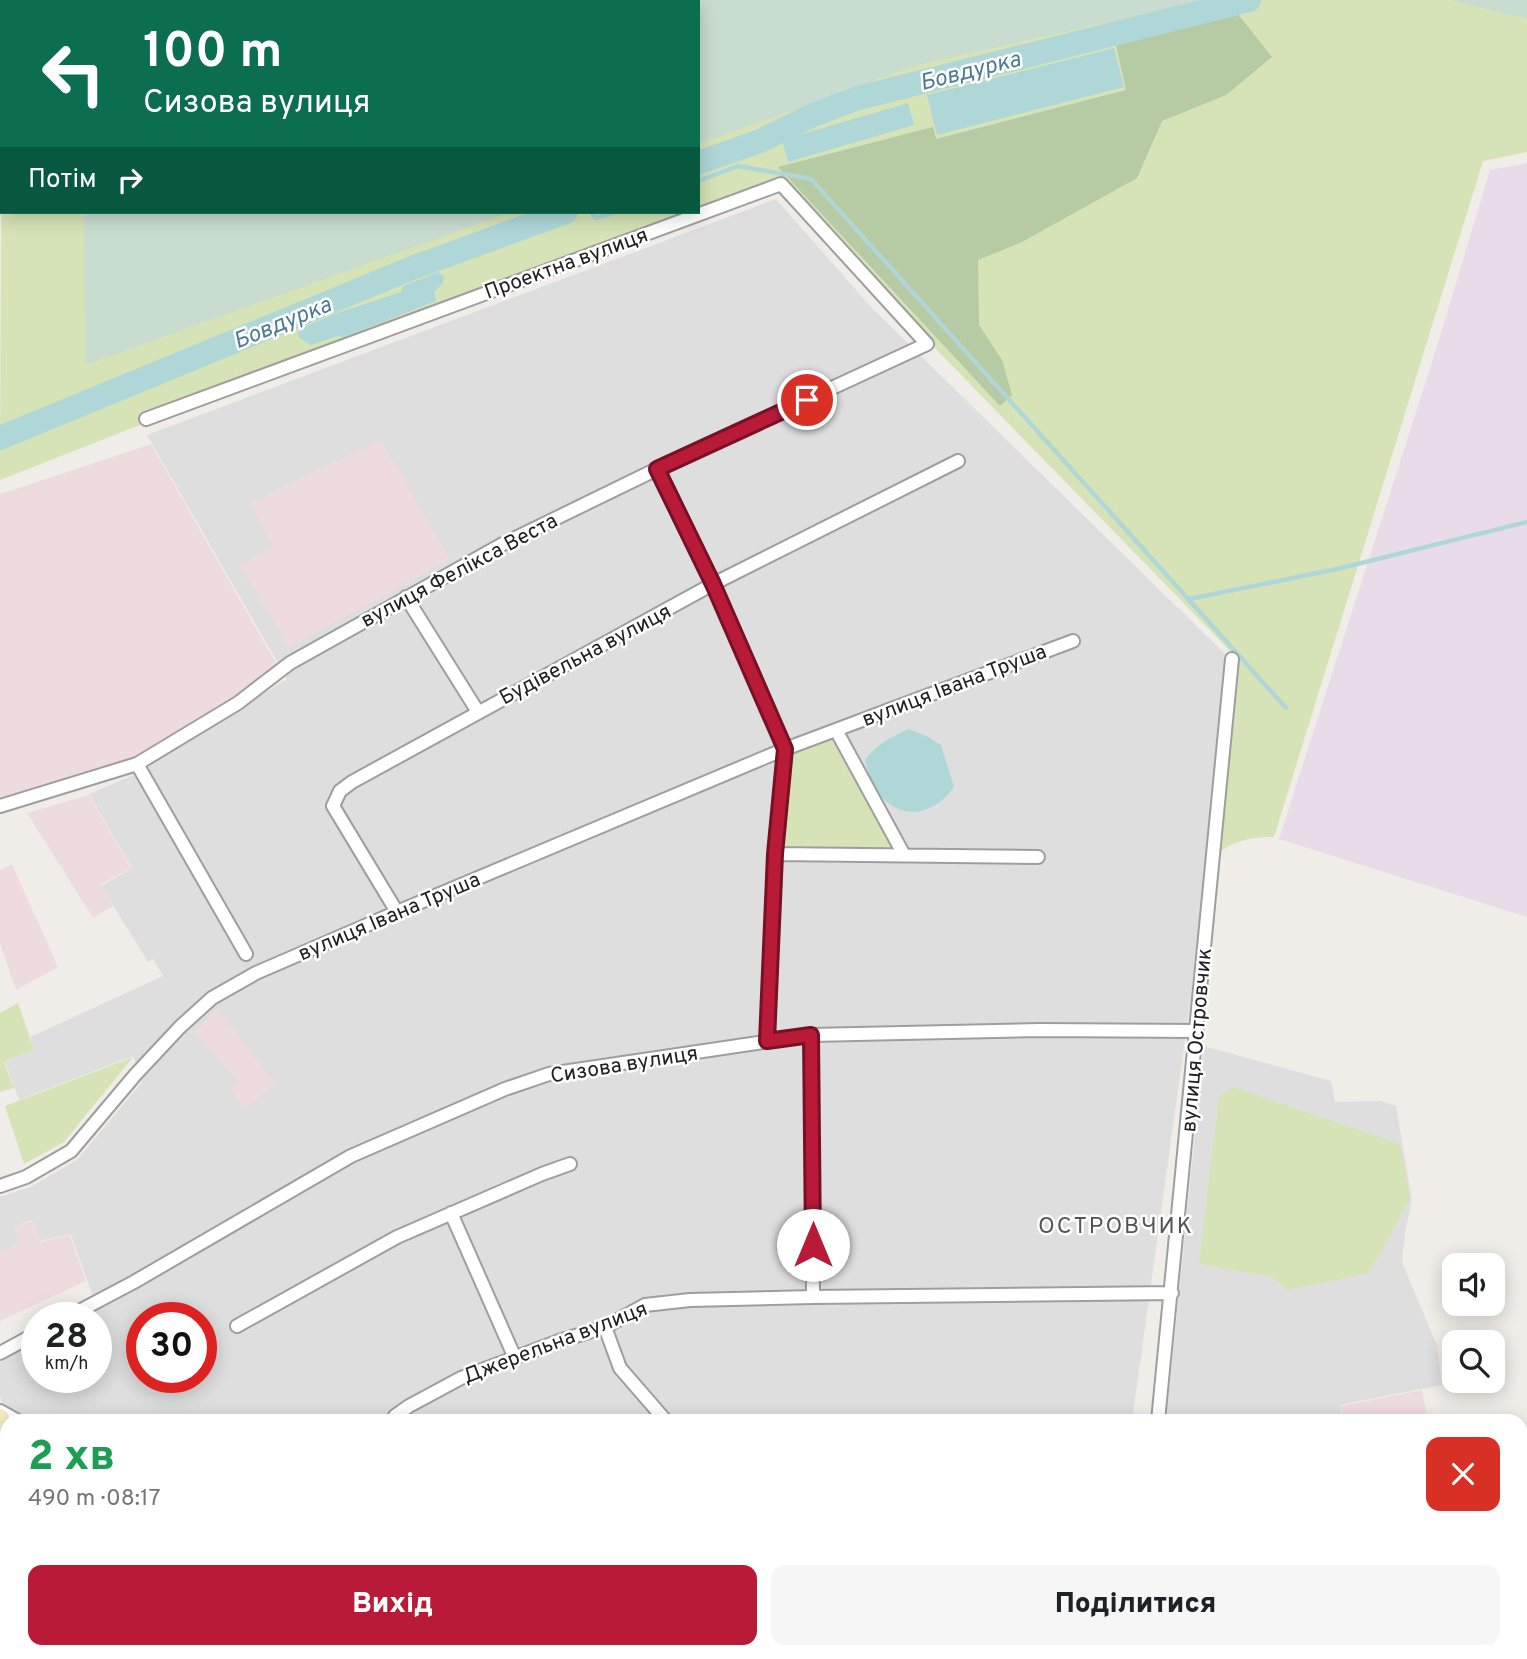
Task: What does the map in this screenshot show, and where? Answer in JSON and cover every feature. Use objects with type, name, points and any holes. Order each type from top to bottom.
[{"type":"street","name":"Проектна вулиця","points":[[700,214],[781,184],[927,344]]},
{"type":"street","name":"Проектна вулиця","points":[[146,419],[700,214]]},
{"type":"street","name":"вулиця Фелікса Веста","points":[[0,806],[137,764],[238,703],[290,663],[501,545],[657,469],[927,344]]},
{"type":"street","name":"Будівельна вулиця","points":[[397,912],[333,806],[340,791],[478,712],[713,584],[958,461]]},
{"type":"street","points":[[657,469],[713,584],[785,749],[775,854],[767,1041]]},
{"type":"street","points":[[406,597],[478,712]]},
{"type":"street","name":"вулиця Івана Труша","points":[[0,1186],[26,1177],[71,1151],[180,1027],[212,998],[257,973],[785,749],[1073,641]]},
{"type":"street","name":"вулиця Островчик","points":[[1159,1414],[1232,659]]},
{"type":"street","name":"вулиця Івана Труша","points":[[836,730],[904,855]]},
{"type":"street","points":[[137,764],[246,954]]},
{"type":"street","points":[[775,854],[1038,857]]},
{"type":"street","name":"Сизова вулиця","points":[[96,1302],[351,1156],[505,1089],[549,1074],[811,1035],[1040,1030],[1197,1031]]},
{"type":"street","points":[[811,1035],[813,1297]]},
{"type":"street","points":[[237,1326],[397,1237],[570,1164]]},
{"type":"street","points":[[451,1213],[515,1358]]},
{"type":"street","name":"Джерельна вулиця","points":[[398,1414],[461,1378],[605,1327],[645,1305],[660,1302],[813,1297],[1172,1293]]},
{"type":"street","points":[[605,1327],[621,1368],[660,1414]]},
{"type":"street","points":[[0,1353],[21,1342]]},
{"type":"shaded area","points":[[1527,163],[1527,917],[1279,839],[1434,356],[1490,170]]},
{"type":"shaded area","points":[[776,199],[872,308],[1227,656],[1204,903],[1133,1414],[6,1414],[0,1396],[0,1362],[21,1351],[21,1393],[112,1393],[112,1302],[95,1302],[71,1234],[40,1241],[32,1220],[14,1227],[20,1244],[0,1251],[0,1197],[30,1187],[77,1160],[142,1082],[133,1056],[19,1100],[5,1062],[34,1050],[30,1037],[163,976],[153,959],[148,962],[101,886],[132,868],[89,794],[131,776],[287,679],[147,435]]},
{"type":"shaded area","points":[[381,441],[450,559],[289,647],[240,566],[273,546],[250,504]]},
{"type":"shaded area","points":[[151,444],[277,665],[234,698],[134,757],[0,800],[0,494]]},
{"type":"shaded area","points":[[89,795],[131,868],[100,885],[113,906],[93,918],[27,813]]},
{"type":"shaded area","points":[[12,864],[58,967],[16,990],[0,943],[0,870]]},
{"type":"shaded area","points":[[217,1008],[275,1084],[243,1110],[231,1089],[240,1082],[195,1032]]},
{"type":"shaded area","points":[[1204,1046],[1331,1081],[1335,1102],[1381,1101],[1396,1106],[1412,1200],[1402,1262],[1437,1346],[1442,1385],[1340,1405],[1342,1414],[1167,1414]]},
{"type":"shaded area","points":[[33,1221],[40,1242],[70,1235],[86,1281],[41,1302],[21,1302],[21,1311],[0,1321],[0,1251],[20,1244],[14,1227]]},
{"type":"shaded area","points":[[1422,1390],[1427,1414],[1343,1414],[1341,1406]]},
{"type":"green space","points":[[700,0],[1527,0],[1527,152],[1483,161],[1274,837],[1236,843],[1217,855],[1237,658],[930,343],[781,181],[700,209]]},
{"type":"green space","points":[[700,0],[1208,0],[920,64],[700,143]]},
{"type":"green space","points":[[1450,0],[1527,0],[1527,19]]},
{"type":"green space","points":[[1237,13],[1272,57],[1226,95],[1162,121],[1137,178],[1020,243],[978,260],[979,325],[1002,360],[1012,395],[1000,406],[778,167],[933,127],[936,139],[1126,90],[1116,45]]},
{"type":"green space","points":[[1,214],[689,214],[140,413],[145,423],[0,480]]},
{"type":"green space","points":[[84,214],[505,214],[85,365]]},
{"type":"green space","points":[[834,734],[898,852],[780,850],[789,751]]},
{"type":"green space","points":[[18,1003],[34,1050],[4,1062],[14,1088],[0,1092],[0,1013]]},
{"type":"green space","points":[[133,1057],[64,1142],[24,1164],[5,1106]]},
{"type":"green space","points":[[1233,1087],[1400,1144],[1410,1200],[1369,1273],[1288,1290],[1273,1277],[1199,1264],[1219,1096]]},
{"type":"water","points":[[1114,48],[1124,87],[937,135],[927,95]]},
{"type":"water","points":[[908,103],[914,125],[788,162],[782,140]]},
{"type":"water","points":[[438,272],[444,277],[442,284],[434,292],[436,301],[344,337],[338,336],[311,345],[298,337],[299,329],[401,292],[403,286]]},
{"type":"water","points":[[909,729],[941,745],[954,787],[944,798],[922,811],[910,812],[888,803],[870,779],[865,760],[885,741]]},
{"type":"waterway","name":"Бовдурка","points":[[700,162],[760,141],[813,115],[858,98],[1249,0]]},
{"type":"waterway","points":[[700,180],[738,166],[811,179],[1286,708]]},
{"type":"waterway","name":"Бовдурка","points":[[0,438],[412,268],[560,214]]},
{"type":"waterway","points":[[593,214],[596,218],[609,214]]},
{"type":"waterway","points":[[1189,599],[1337,569],[1527,522]]},
{"type":"district","name":"ОСТРОВЧИК","points":[[1116,1225]]},
{"type":"route","points":[[807,400],[657,469],[713,584],[785,749],[775,854],[767,1041],[811,1035],[813,1245]]}]
